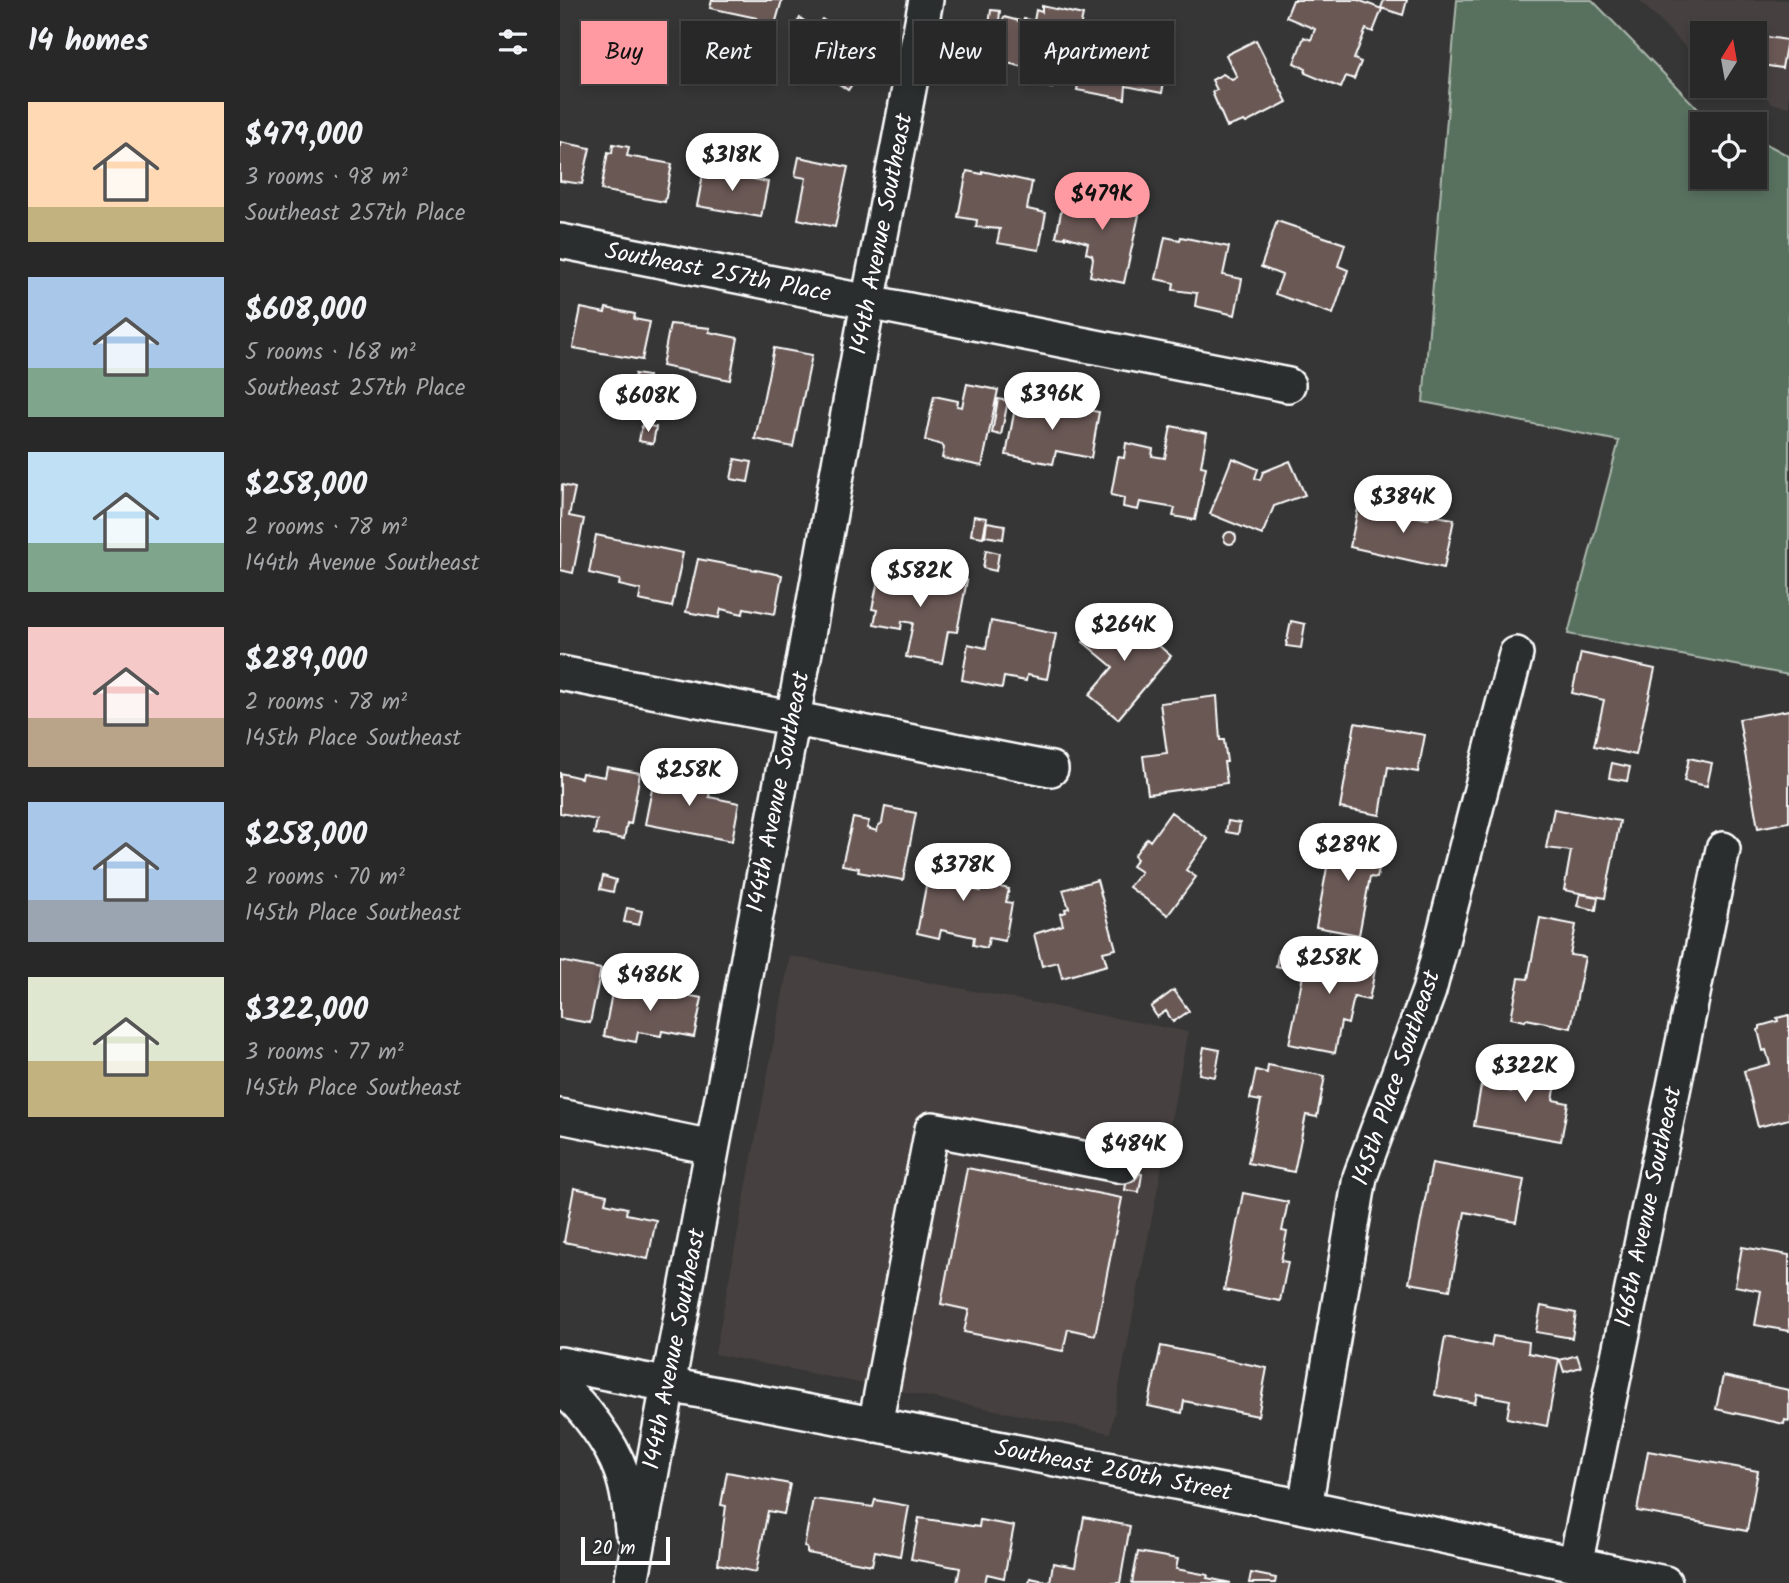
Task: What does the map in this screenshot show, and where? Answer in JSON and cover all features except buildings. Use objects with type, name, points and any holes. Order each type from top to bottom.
[{"type":"street","name":"144th Avenue Southeast","points":[[633,1573],[926,0]]},
{"type":"street","name":"Southeast 257th Place","points":[[560,241],[1288,385]]},
{"type":"street","name":"145th Place Southeast","points":[[1305,1507],[1360,1177],[1429,991],[1516,654]]},
{"type":"street","points":[[560,673],[1051,769]]},
{"type":"street","name":"146th Avenue Southeast","points":[[1575,1565],[1723,849]]},
{"type":"street","points":[[560,1116],[712,1147]]},
{"type":"street","points":[[875,1425],[932,1129],[1123,1166]]},
{"type":"street","name":"Southeast 260th Street","points":[[560,1364],[1305,1507],[1665,1583]]},
{"type":"street","points":[[560,1387],[572,1396],[590,1419],[621,1469],[630,1501],[633,1573]]},
{"type":"shaded area","points":[[1639,0],[1789,0],[1789,107],[1771,103],[1767,98],[1768,21],[1690,21],[1690,51]]},
{"type":"shaded area","points":[[790,956],[1188,1032],[1110,1433],[715,1354]]},
{"type":"green space","points":[[1457,0],[1592,0],[1698,109],[1704,112],[1690,112],[1690,189],[1767,189],[1767,144],[1789,156],[1789,675],[1568,634],[1619,441],[1423,402]]}]
